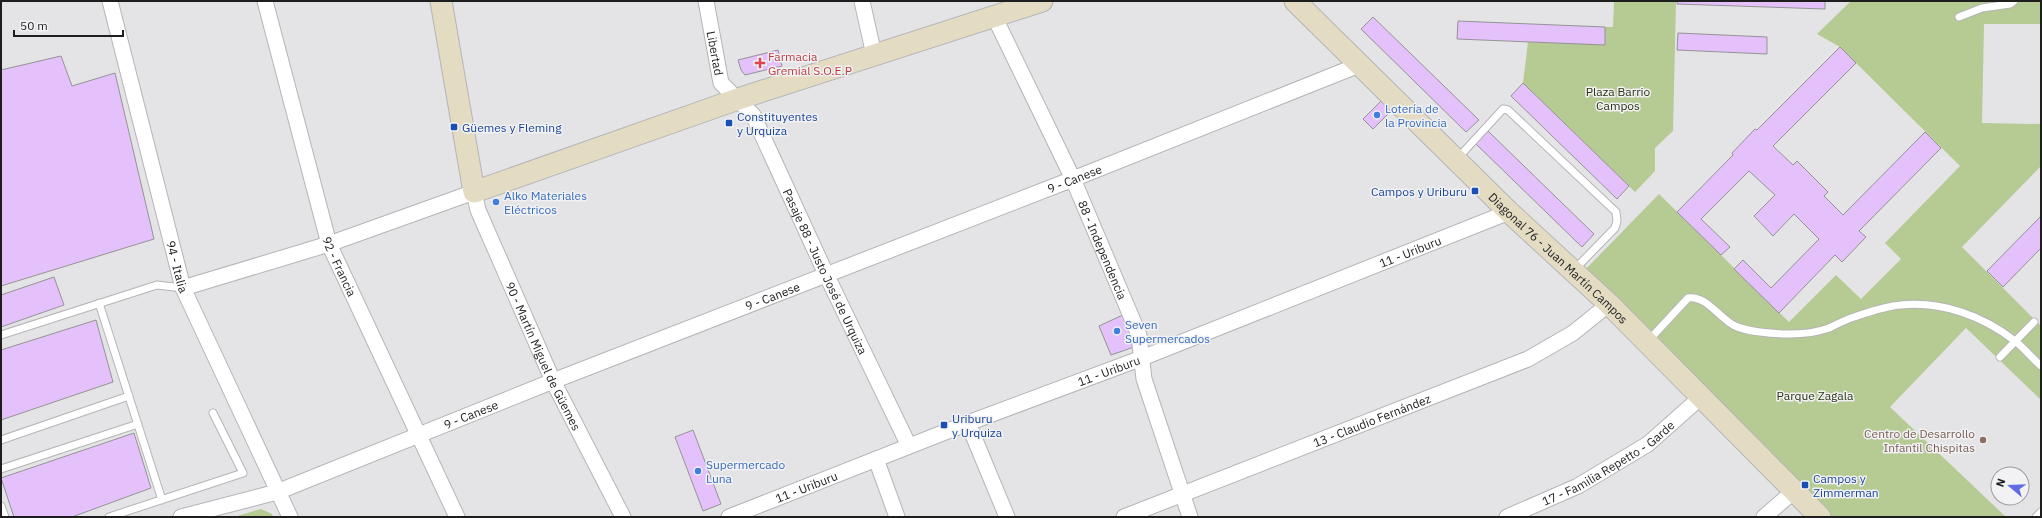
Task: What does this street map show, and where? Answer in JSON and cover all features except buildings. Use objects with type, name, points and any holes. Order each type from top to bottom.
[{"type":"main road","points":[[441,1],[474,192],[738,99],[1042,1]]},
{"type":"main road","name":"Diagonal 76 - Juan Martín Campos","points":[[1295,1],[1509,212],[1574,270],[1820,517]]},
{"type":"street","name":"94 - Italia","points":[[110,1],[183,288],[290,517]]},
{"type":"street","name":"92 - Francia","points":[[265,1],[329,244],[457,517]]},
{"type":"street","name":"Libertad","points":[[706,1],[721,83],[738,99]]},
{"type":"street","points":[[862,1],[874,55]]},
{"type":"street","name":"88 - Independencia","points":[[994,16],[1073,178],[1139,334],[1144,379],[1181,494],[1190,517]]},
{"type":"street","name":"9 - Canese","points":[[182,517],[277,492],[553,381],[1359,65]]},
{"type":"street","name":"Pasaje 88 - Justo José de Urquiza","points":[[738,99],[753,115],[826,274],[909,446]]},
{"type":"street","points":[[183,288],[329,244],[474,192]]},
{"type":"street","name":"90 - Martín Miguel de Güemes","points":[[474,192],[478,210],[553,381],[623,517]]},
{"type":"street","name":"11 - Uriburu","points":[[729,517],[968,423],[1142,358],[1509,212]]},
{"type":"street","name":"13 - Claudio Fernández","points":[[1124,517],[1528,359],[1573,333],[1608,304]]},
{"type":"street","name":"17 - Familia Repetto - Garde","points":[[1507,517],[1578,486],[1648,444],[1701,397]]},
{"type":"street","points":[[968,423],[1008,517]]},
{"type":"street","points":[[876,460],[897,517]]},
{"type":"street","points":[[1764,517],[1794,491]]},
{"type":"lane","points":[[1959,17],[1982,8],[2010,4],[2014,1]]},
{"type":"lane","points":[[1456,160],[1503,109],[1508,110],[1514,115],[1616,212],[1617,221],[1615,228],[1574,270]]},
{"type":"lane","points":[[1,335],[157,285],[183,288]]},
{"type":"lane","points":[[1647,342],[1679,306],[1688,298],[1694,297],[1733,325],[1745,330],[1793,334],[1808,333],[1828,328],[1853,317],[1886,307],[1901,304],[1922,305],[1948,308],[1974,316],[1996,327],[2016,341],[2041,366]]},
{"type":"lane","points":[[99,303],[162,500]]},
{"type":"lane","points":[[2000,358],[2034,322]]},
{"type":"lane","points":[[1,440],[129,396]]},
{"type":"lane","points":[[109,517],[243,473],[213,413]]},
{"type":"lane","points":[[1,469],[138,424]]},
{"type":"lane","points":[[1,506],[5,517]]},
{"type":"lane","points":[[2036,517],[2041,512]]},
{"type":"green space","name":"Plaza Barrio Campos","points":[[1614,1],[1676,1],[1673,131],[1655,148],[1655,171],[1635,192],[1523,83],[1528,42],[1605,44],[1605,27],[1613,27]]},
{"type":"green space","name":"Parque Zagala","points":[[1851,1],[2041,1],[2041,24],[1984,24],[1982,123],[2041,124],[2041,166],[1962,247],[2041,326],[2041,400],[1966,328],[1890,407],[1990,502],[1990,506],[1994,506],[2006,517],[1829,517],[1585,270],[1659,194],[1789,322],[1836,275],[1861,299],[1901,259],[1885,243],[1960,166],[1840,47],[1817,34]]},
{"type":"green space","points":[[261,509],[272,514],[273,517],[234,517]]},
{"type":"place","name":"Farmacia Gremial S.O.E.P","points":[[760,63]]},
{"type":"place","name":"Lotería de la Provincia","points":[[1377,115]]},
{"type":"place","name":"Constituyentes y Urquiza","points":[[729,123]]},
{"type":"place","name":"Güemes y Fleming","points":[[454,127]]},
{"type":"place","name":"Campos y Uriburu","points":[[1475,191]]},
{"type":"place","name":"Alko Materiales Eléctricos","points":[[496,202]]},
{"type":"place","name":"Seven Supermercados","points":[[1117,331]]},
{"type":"place","name":"Uriburu y Urquiza","points":[[944,425]]},
{"type":"place","name":"Centro de Desarrollo Infantil Chispitas","points":[[1983,440]]},
{"type":"place","name":"Supermercado Luna","points":[[698,471]]},
{"type":"place","name":"Campos y Zimmerman","points":[[1805,485]]}]
